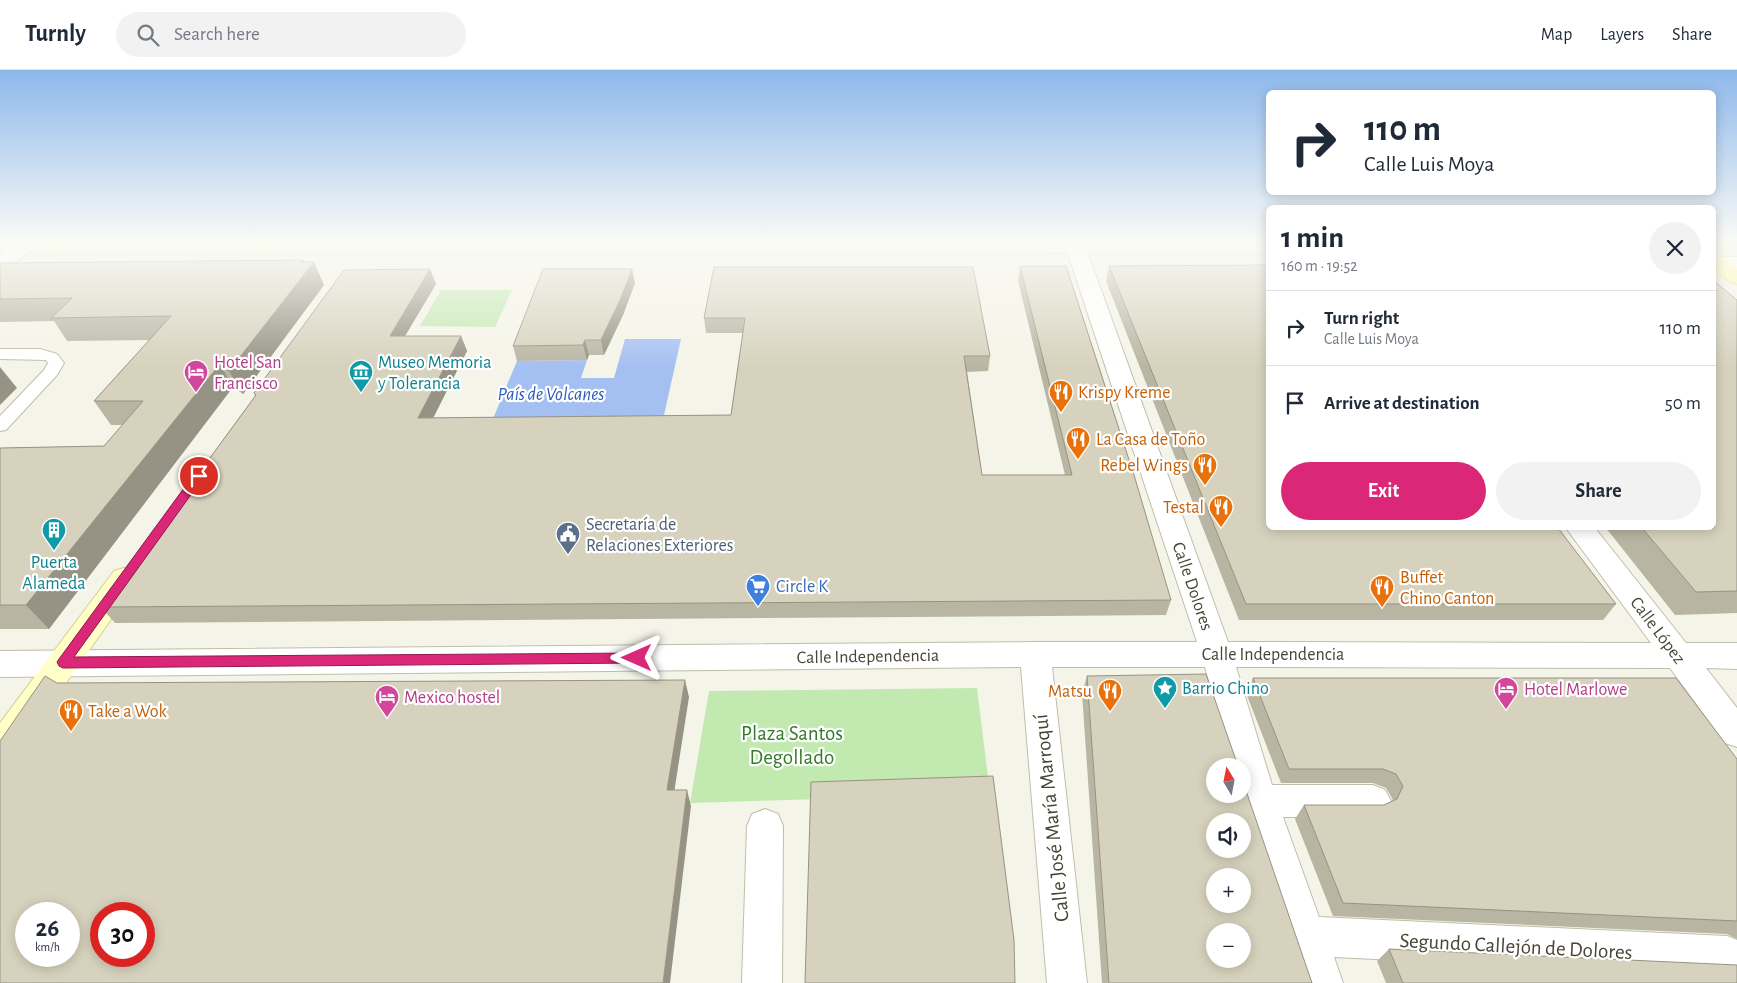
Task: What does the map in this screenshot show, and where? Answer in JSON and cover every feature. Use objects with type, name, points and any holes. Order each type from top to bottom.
[{"type":"main road","points":[[0,749],[138,559]]},
{"type":"street","name":"Calle Dolores","points":[[1088,283],[1216,654],[1259,801],[1323,983]]},
{"type":"street","name":"Calle López","points":[[1582,530],[1737,733]]},
{"type":"street","name":"Calle Independencia","points":[[0,664],[1035,654],[1737,656]]},
{"type":"street","name":"Calle José María Marroquí","points":[[1035,654],[1067,983]]},
{"type":"street","points":[[1259,801],[1374,801]]},
{"type":"street","points":[[762,983],[765,826]]},
{"type":"street","name":"Segundo Callejón de Dolores","points":[[1305,936],[1727,956]]},
{"type":"lane","points":[[0,354],[40,354],[52,357],[56,363],[51,372],[0,426]]},
{"type":"green space","points":[[441,290],[512,290],[495,327],[420,326]]},
{"type":"green space","name":"Plaza Santos Degollado","points":[[977,688],[990,794],[690,803],[709,691]]},
{"type":"water","name":"País de Volcanes","points":[[625,339],[681,339],[662,424],[490,426],[517,361],[587,360],[581,378],[614,378]]},
{"type":"building","points":[[0,283],[298,283],[229,371],[220,364],[26,605],[0,605],[0,448],[104,446],[143,401],[94,401],[171,316],[51,318],[72,298],[0,299]]},
{"type":"building","points":[[335,283],[422,283],[390,336],[461,336],[418,418],[731,415],[745,318],[704,318],[711,283],[976,283],[990,356],[964,356],[982,475],[1072,475],[1024,283],[1071,283],[1134,475],[1171,600],[101,607],[256,395],[254,393]]},
{"type":"building","points":[[538,283],[627,283],[601,340],[585,340],[583,345],[513,346]]},
{"type":"building","points":[[1116,283],[1266,283],[1266,530],[1560,530],[1616,604],[1246,604]]},
{"type":"building","points":[[1716,283],[1737,300],[1737,591],[1696,592],[1644,530],[1716,530]]},
{"type":"building","points":[[1206,674],[1235,758],[1206,758],[1206,803],[1250,803],[1312,983],[1109,983],[1087,676]]},
{"type":"building","points":[[45,676],[57,683],[685,680],[667,790],[687,790],[663,983],[0,983],[0,741]]},
{"type":"building","points":[[1253,678],[1676,678],[1737,759],[1737,921],[1343,903],[1304,805],[1384,805],[1397,799],[1403,786],[1396,774],[1383,769],[1289,769]]},
{"type":"building","points":[[993,776],[1014,940],[1015,983],[805,983],[811,782]]},
{"type":"building","points":[[1389,949],[1737,965],[1737,983],[1403,983]]},
{"type":"place","name":"Hotel San Francisco","points":[[196,393]]},
{"type":"place","name":"Museo Memoria y Tolerancia","points":[[361,393]]},
{"type":"place","name":"Krispy Kreme","points":[[1061,413]]},
{"type":"place","name":"La Casa de Toño","points":[[1078,460]]},
{"type":"place","name":"Rebel Wings","points":[[1205,486]]},
{"type":"place","name":"Testal","points":[[1221,528]]},
{"type":"place","name":"Puerta Alameda","points":[[54,551]]},
{"type":"place","name":"Secretaría de Relaciones Exteriores","points":[[568,555]]},
{"type":"place","name":"Circle K","points":[[758,607]]},
{"type":"place","name":"Buffet Chino Canton","points":[[1382,608]]},
{"type":"place","name":"Barrio Chino","points":[[1165,709]]},
{"type":"place","name":"Hotel Marlowe","points":[[1506,710]]},
{"type":"place","name":"Matsu","points":[[1110,712]]},
{"type":"place","name":"Mexico hostel","points":[[387,718]]},
{"type":"place","name":"Take a Wok","points":[[71,732]]},
{"type":"route","points":[[199,476],[63,662],[637,658]]}]
